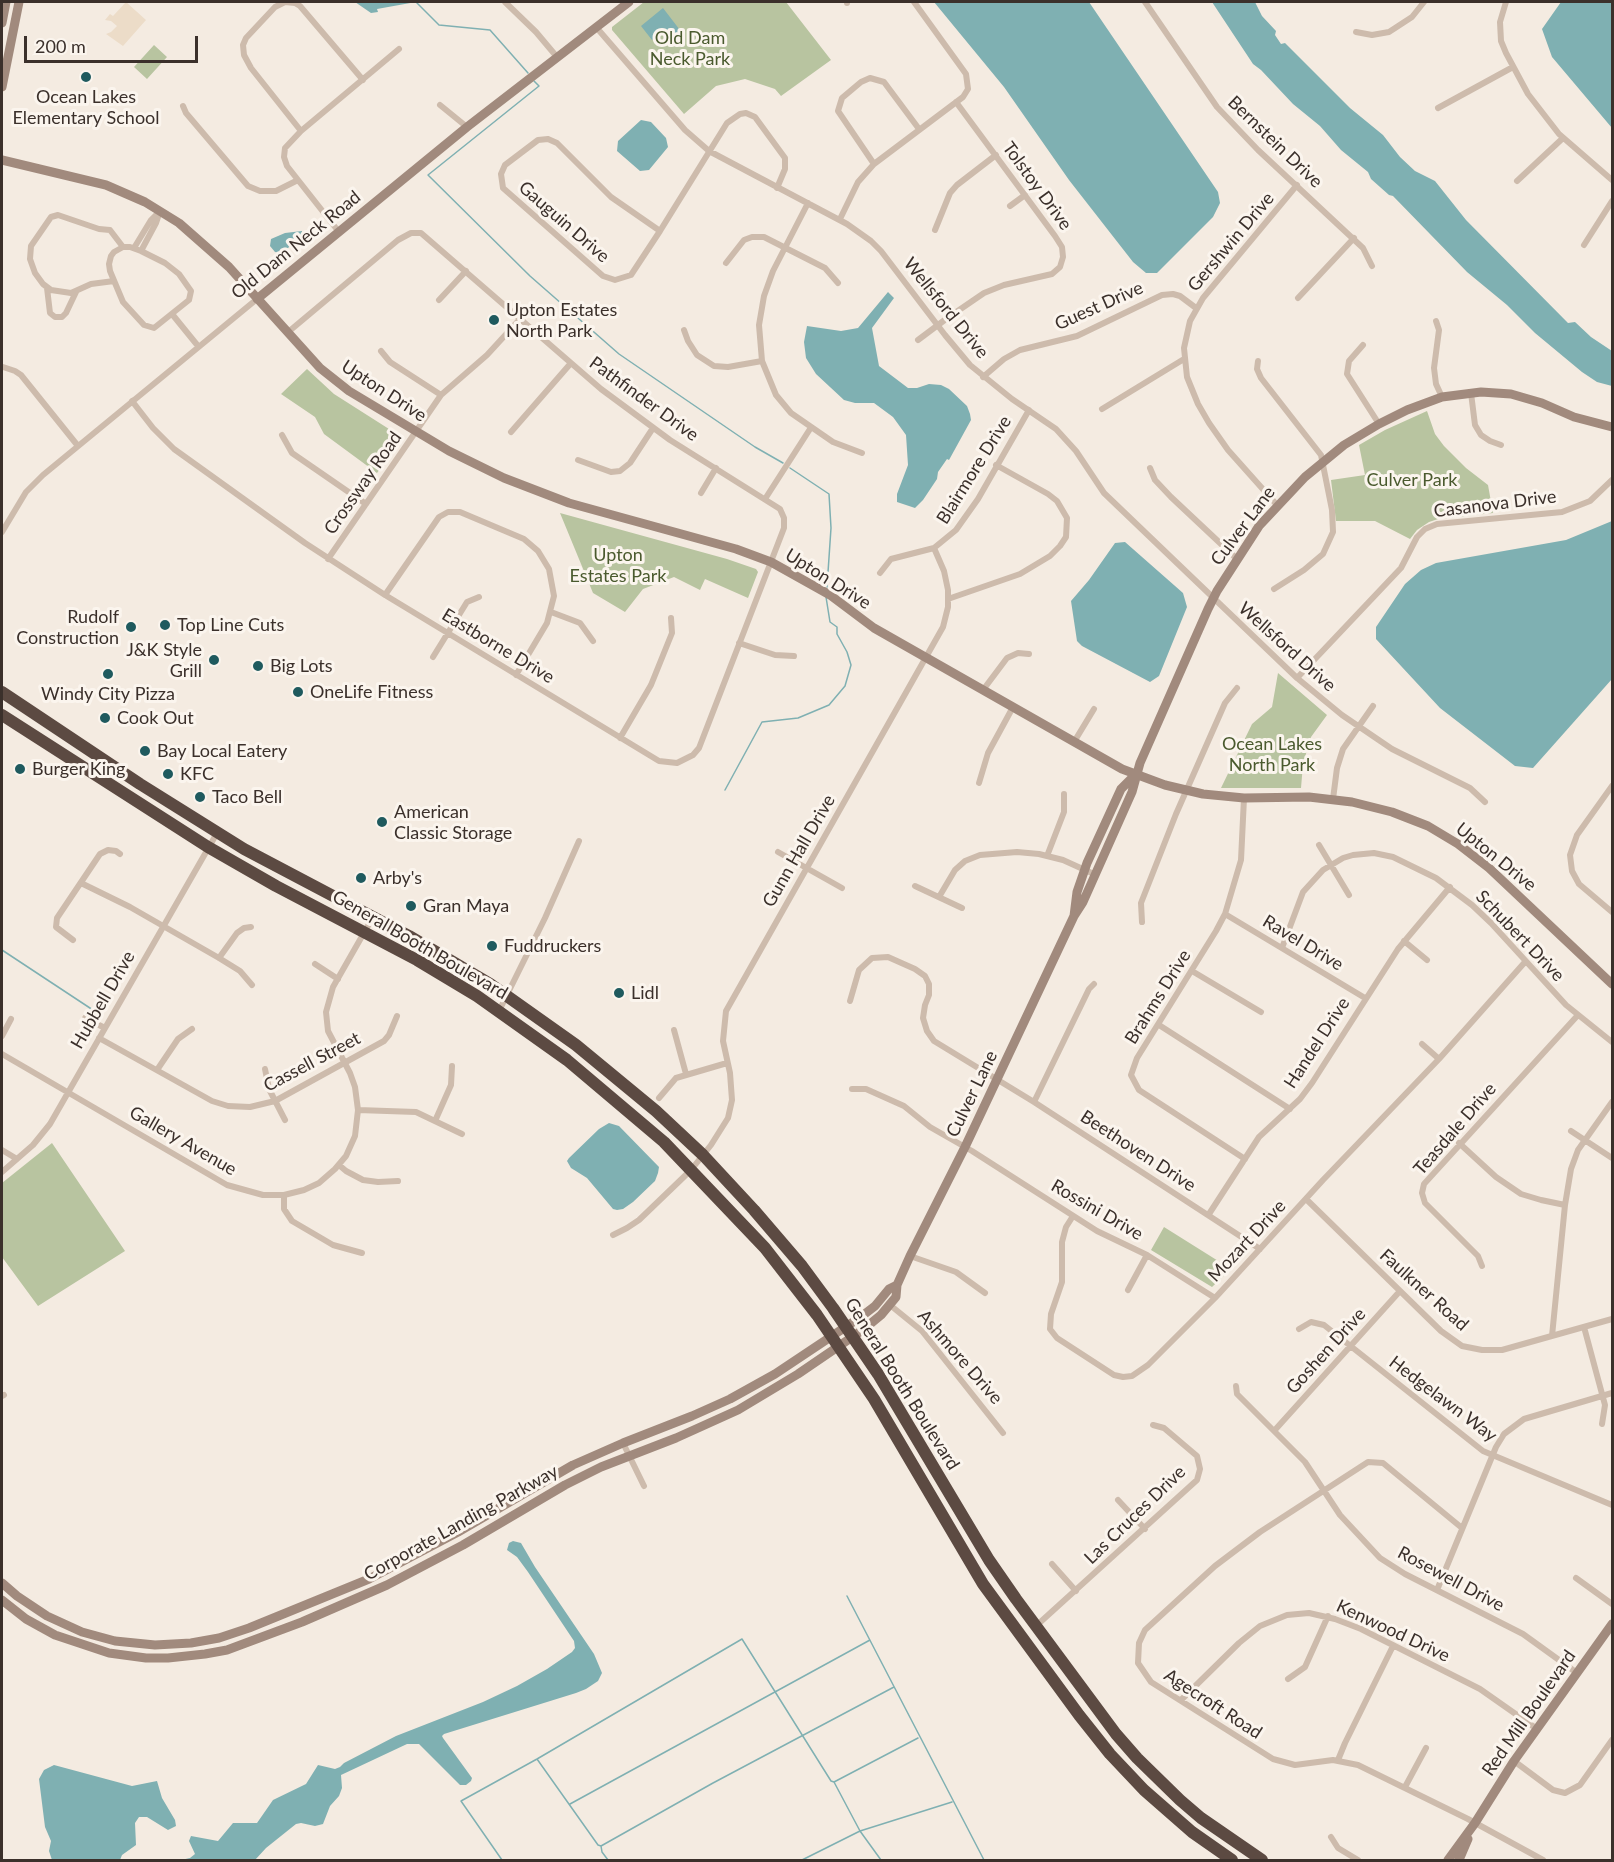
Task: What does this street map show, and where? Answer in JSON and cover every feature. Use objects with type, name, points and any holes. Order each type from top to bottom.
[{"type":"highway","name":"General Booth Boulevard","points":[[2,692],[217,832],[463,967],[508,996],[617,1077],[703,1155],[780,1239],[850,1331],[984,1552],[1100,1714],[1137,1758],[1164,1785],[1201,1818],[1263,1860]]},
{"type":"highway","name":"General Booth Boulevard","points":[[2,715],[208,847],[276,886],[417,960],[500,1011],[567,1060],[664,1142],[765,1248],[835,1342],[874,1399],[983,1584],[1079,1715],[1110,1754],[1144,1790],[1192,1832],[1232,1860]]},
{"type":"street","points":[[2,23],[6,2]]},
{"type":"street","points":[[2,87],[19,2]]},
{"type":"street","points":[[301,131],[244,56],[243,45],[246,38],[275,7],[290,2],[300,6],[363,80]]},
{"type":"street","points":[[505,2],[536,32],[557,57]]},
{"type":"street","name":"Old Dam Neck Road","points":[[2,532],[26,492],[78,446],[467,127],[629,2]]},
{"type":"street","points":[[840,219],[855,188],[874,164],[963,97],[968,89],[966,74],[914,2]]},
{"type":"street","name":"Bernstein Drive","points":[[1145,2],[1217,107],[1251,143],[1354,238],[1367,253],[1372,266]]},
{"type":"street","points":[[1356,32],[1372,35],[1389,32],[1412,17],[1424,2]]},
{"type":"street","points":[[1506,2],[1501,15],[1500,32],[1504,50],[1528,94],[1563,138],[1612,180]]},
{"type":"street","name":"Wellsford Drive","points":[[596,27],[685,130],[709,151],[840,219],[860,232],[881,251],[957,351],[983,377],[1056,429],[1076,451],[1104,493],[1297,678],[1358,726],[1414,761],[1470,788],[1485,802]]},
{"type":"street","points":[[339,232],[286,166],[284,152],[287,144],[301,131],[399,50]]},
{"type":"street","points":[[1438,108],[1514,67]]},
{"type":"street","points":[[874,164],[838,111],[842,98],[861,82],[870,78],[884,82],[919,129]]},
{"type":"street","name":"Tolstoy Drive","points":[[918,340],[984,293],[1012,282],[1048,276],[1060,267],[1063,257],[1062,247],[956,102]]},
{"type":"street","points":[[440,105],[467,127]]},
{"type":"street","points":[[183,106],[249,186],[260,191],[276,191],[298,180]]},
{"type":"street","name":"Gauguin Drive","points":[[660,231],[630,212],[604,191],[553,140],[537,140],[502,169],[500,179],[506,191],[609,279],[626,278],[635,271],[660,231],[709,151],[730,119],[740,114],[752,114],[772,139],[784,158],[785,169],[777,188]]},
{"type":"street","points":[[1517,181],[1563,138]]},
{"type":"street","points":[[935,230],[950,193],[996,155]]},
{"type":"street","name":"Upton Drive","points":[[2,160],[86,178],[160,210],[213,251],[307,355],[334,380],[416,432],[504,478],[569,503],[736,549],[771,562],[808,581],[874,628],[1135,775],[1186,790],[1244,798],[1333,799],[1372,806],[1428,826],[1458,844],[1497,875],[1612,984]]},
{"type":"street","name":"Gershwin Drive","points":[[1277,505],[1228,450],[1209,423],[1191,388],[1184,359],[1188,328],[1196,308],[1297,185]]},
{"type":"street","points":[[1010,206],[1025,195]]},
{"type":"street","points":[[1584,245],[1612,201]]},
{"type":"street","points":[[808,203],[768,283],[761,309],[759,338],[762,361],[771,384],[791,414],[810,429],[833,442],[862,453]]},
{"type":"street","points":[[137,249],[156,223],[160,210]]},
{"type":"street","points":[[114,280],[91,284],[76,292],[58,292],[47,288],[35,273],[30,253],[34,241],[54,216],[62,216],[99,229],[110,230],[123,247]]},
{"type":"street","name":"Pathfinder Drive","points":[[287,333],[398,240],[411,233],[421,233],[601,389],[653,428],[780,509],[785,522],[771,562]]},
{"type":"street","points":[[726,263],[744,240],[764,237],[825,268],[838,283]]},
{"type":"street","points":[[1298,298],[1354,238]]},
{"type":"street","points":[[123,247],[137,249],[173,268],[191,294],[189,300],[154,328],[144,326],[123,302],[109,267],[109,260],[114,252],[123,247]]},
{"type":"street","points":[[439,300],[466,271]]},
{"type":"street","points":[[47,288],[50,313],[55,317],[66,313],[76,292]]},
{"type":"street","name":"Guest Drive","points":[[983,377],[1004,359],[1020,350],[1077,336],[1162,295],[1180,296],[1196,308]]},
{"type":"street","points":[[172,314],[198,346]]},
{"type":"street","name":"Crossway Road","points":[[328,559],[441,395],[487,355],[520,319]]},
{"type":"street","points":[[1436,321],[1439,330],[1434,368],[1442,397]]},
{"type":"street","points":[[684,330],[697,355],[714,366],[728,367],[762,361]]},
{"type":"street","points":[[1363,345],[1349,361],[1347,374],[1379,424]]},
{"type":"street","points":[[381,351],[390,362],[441,395]]},
{"type":"street","points":[[1102,409],[1184,359]]},
{"type":"street","points":[[1258,361],[1259,374],[1317,449],[1323,461],[1332,510],[1331,540],[1318,560],[1274,589]]},
{"type":"street","points":[[511,432],[571,363]]},
{"type":"street","points":[[3,367],[21,375],[78,446]]},
{"type":"street","name":"Culver Lane","points":[[850,1331],[874,1322],[896,1297],[897,1285],[910,1256],[966,1147],[1074,916],[1096,874],[1132,792],[1135,775],[1212,599],[1259,526],[1277,505],[1323,461],[1379,424],[1407,410],[1442,397],[1499,392],[1527,398],[1574,417],[1612,427]]},
{"type":"street","points":[[1471,393],[1475,425],[1481,435],[1502,445]]},
{"type":"street","name":"Eastborne Drive","points":[[132,401],[153,428],[174,449],[328,559],[663,762],[676,763],[693,755],[699,748],[771,562]]},
{"type":"street","name":"Blairmore Drive","points":[[880,573],[887,562],[896,556],[934,548],[956,530],[978,499],[1029,410]]},
{"type":"street","points":[[578,460],[611,472],[620,471],[630,463],[653,428]]},
{"type":"street","points":[[765,499],[810,429]]},
{"type":"street","points":[[282,435],[292,453],[366,504]]},
{"type":"street","points":[[948,599],[1020,574],[1050,556],[1066,537],[1067,518],[1057,501],[996,465]]},
{"type":"street","points":[[701,493],[716,468]]},
{"type":"street","points":[[1150,468],[1155,480],[1171,497],[1237,559]]},
{"type":"street","name":"Casanova Drive","points":[[1297,678],[1401,568],[1417,537],[1425,529],[1437,524],[1572,509],[1590,501],[1612,480]]},
{"type":"street","points":[[385,595],[439,517],[448,512],[454,511],[515,534],[537,551],[544,561],[552,578],[554,596],[551,612],[542,634],[516,675]]},
{"type":"street","name":"Gunn Hall Drive","points":[[613,1235],[639,1220],[691,1170],[723,1127],[731,1107],[732,1086],[723,1030],[730,1002],[943,627],[948,599],[944,571],[934,548]]},
{"type":"street","points":[[433,657],[467,602],[479,597]]},
{"type":"street","points":[[551,612],[580,623],[593,640]]},
{"type":"street","points":[[620,738],[651,685],[672,633],[671,618]]},
{"type":"street","points":[[739,643],[774,654],[794,656]]},
{"type":"street","points":[[983,690],[1007,658],[1018,653],[1029,654]]},
{"type":"street","points":[[1142,922],[1140,908],[1143,896],[1186,790],[1225,703],[1237,688]]},
{"type":"street","points":[[1333,799],[1339,759],[1358,726],[1373,706]]},
{"type":"street","points":[[979,783],[988,753],[1013,708]]},
{"type":"street","points":[[1074,742],[1094,709]]},
{"type":"street","name":"Culver Lane","points":[[1074,916],[1085,869],[1121,789],[1135,775]]},
{"type":"street","points":[[1612,786],[1577,835],[1570,855],[1572,871],[1579,884],[1612,912]]},
{"type":"street","points":[[1047,856],[1065,812],[1064,794]]},
{"type":"street","name":"Brahms Drive","points":[[1244,798],[1241,860],[1225,914],[1132,1069],[1131,1075],[1135,1085],[1245,1159]]},
{"type":"street","name":"Hubbell Drive","points":[[2,1172],[43,1134],[217,832]]},
{"type":"street","points":[[500,1011],[579,841]]},
{"type":"street","points":[[1319,844],[1349,895]]},
{"type":"street","points":[[73,940],[58,929],[56,920],[100,854],[113,850],[120,854]]},
{"type":"street","points":[[778,852],[842,888]]},
{"type":"street","points":[[939,897],[955,870],[972,858],[1002,853],[1047,856],[1096,874]]},
{"type":"street","name":"Schubert Drive","points":[[1282,948],[1303,892],[1315,877],[1330,864],[1353,855],[1384,854],[1422,870],[1450,887],[1491,923],[1552,992],[1612,1042]]},
{"type":"street","points":[[81,883],[219,958],[240,971],[252,986]]},
{"type":"street","points":[[915,886],[962,908]]},
{"type":"street","name":"Handel Drive","points":[[1209,1214],[1266,1130],[1290,1109],[1312,1083],[1404,941],[1450,887]]},
{"type":"street","name":"Ravel Drive","points":[[1225,914],[1365,999]]},
{"type":"street","name":"Gallery Avenue","points":[[2,1054],[227,1185],[251,1193],[284,1195],[311,1187],[327,1177],[339,1165],[346,1156],[354,1136],[358,1110],[355,1087],[331,1040],[326,1023],[326,1012],[329,995],[373,917]]},
{"type":"street","points":[[219,958],[237,933],[244,928],[251,927]]},
{"type":"street","points":[[1404,941],[1427,960]]},
{"type":"street","name":"Beethoven Drive","points":[[850,1001],[859,970],[872,958],[888,957],[915,969],[925,976],[929,984],[929,995],[923,1018],[930,1037],[938,1044],[998,1079],[1260,1249]]},
{"type":"street","name":"Mozart Drive","points":[[1073,1216],[1063,1236],[1062,1282],[1050,1314],[1049,1325],[1057,1338],[1114,1375],[1127,1377],[1137,1374],[1215,1298],[1439,1059],[1525,962]]},
{"type":"street","points":[[315,964],[338,979]]},
{"type":"street","points":[[1192,971],[1261,1012]]},
{"type":"street","points":[[1034,1102],[1089,989],[1094,984]]},
{"type":"street","name":"Cassell Street","points":[[99,1038],[220,1104],[250,1107],[275,1101],[384,1041],[397,1016]]},
{"type":"street","name":"Teasdale Drive","points":[[1482,1266],[1478,1256],[1425,1203],[1422,1194],[1426,1179],[1578,1016]]},
{"type":"street","points":[[85,1018],[105,1028]]},
{"type":"street","points":[[2,1036],[11,1019]]},
{"type":"street","points":[[1159,1025],[1290,1109]]},
{"type":"street","points":[[157,1070],[178,1039],[192,1029]]},
{"type":"street","points":[[674,1030],[686,1074]]},
{"type":"street","points":[[1422,1044],[1439,1059]]},
{"type":"street","points":[[659,1098],[676,1078],[727,1062]]},
{"type":"street","points":[[435,1121],[451,1085],[452,1066]]},
{"type":"street","points":[[264,1069],[266,1080],[285,1120]]},
{"type":"street","name":"Rossini Drive","points":[[852,1089],[866,1089],[899,1103],[930,1128],[966,1147],[1097,1231],[1147,1255],[1215,1298]]},
{"type":"street","points":[[1552,1336],[1565,1205],[1571,1169],[1578,1150],[1612,1102]]},
{"type":"street","points":[[358,1110],[406,1111],[422,1114],[462,1134]]},
{"type":"street","points":[[1572,1131],[1612,1158]]},
{"type":"street","points":[[1459,1143],[1496,1177],[1521,1194],[1565,1205]]},
{"type":"street","points":[[2,1150],[17,1159]]},
{"type":"street","points":[[339,1165],[363,1180],[398,1181]]},
{"type":"street","points":[[284,1195],[284,1209],[292,1221],[333,1245],[362,1253]]},
{"type":"street","name":"Faulkner Road","points":[[1306,1199],[1441,1331],[1462,1346],[1472,1349],[1502,1350],[1612,1319]]},
{"type":"street","points":[[1128,1290],[1147,1255]]},
{"type":"street","points":[[910,1256],[957,1272],[985,1293]]},
{"type":"street","name":"Culver Lane","points":[[850,1331],[889,1288],[897,1285]]},
{"type":"street","name":"Goshen Drive","points":[[1274,1431],[1400,1291]]},
{"type":"street","name":"Ashmore Drive","points":[[890,1305],[922,1331],[1003,1433]]},
{"type":"street","name":"Hedgelawn Way","points":[[1299,1329],[1307,1323],[1317,1322],[1324,1325],[1474,1446],[1612,1505]]},
{"type":"street","points":[[1584,1327],[1605,1411],[1602,1424]]},
{"type":"street","name":"Corporate Landing Parkway","points":[[2,1600],[32,1623],[73,1642],[109,1653],[146,1658],[187,1657],[227,1650],[338,1607],[395,1580],[481,1534],[565,1485],[629,1455],[676,1438],[738,1410],[798,1374],[850,1331]]},
{"type":"street","name":"Corporate Landing Parkway","points":[[2,1583],[32,1607],[74,1629],[115,1641],[154,1645],[191,1643],[230,1635],[332,1595],[394,1566],[573,1465],[730,1399],[835,1342]]},
{"type":"street","name":"Rosewell Drive","points":[[1236,1386],[1237,1394],[1305,1462],[1352,1530],[1380,1558],[1405,1574],[1523,1634],[1577,1673]]},
{"type":"street","points":[[1437,1590],[1500,1439],[1517,1423],[1612,1393]]},
{"type":"street","name":"Las Cruces Drive","points":[[1036,1626],[1194,1484],[1200,1469],[1199,1460],[1193,1452],[1164,1428],[1153,1425]]},
{"type":"street","points":[[623,1443],[644,1486]]},
{"type":"street","name":"Agecroft Road","points":[[1462,1528],[1394,1471],[1378,1461],[1364,1464],[1232,1552],[1145,1630],[1138,1643],[1138,1663],[1151,1682],[1262,1754],[1278,1761],[1295,1764],[1338,1760],[1368,1768],[1543,1860]]},
{"type":"street","points":[[1118,1500],[1145,1529]]},
{"type":"street","points":[[473,1523],[481,1534]]},
{"type":"street","points":[[1052,1564],[1076,1591]]},
{"type":"street","points":[[1576,1578],[1612,1604]]},
{"type":"street","points":[[332,1595],[338,1607]]},
{"type":"street","name":"Kenwood Drive","points":[[1180,1700],[1239,1643],[1269,1621],[1298,1613],[1328,1616],[1361,1629],[1480,1689],[1537,1729]]},
{"type":"street","points":[[1288,1679],[1305,1667],[1328,1616]]},
{"type":"street","name":"Red Mill Boulevard","points":[[1448,1860],[1475,1823],[1514,1761],[1612,1624]]},
{"type":"street","points":[[1338,1760],[1393,1646]]},
{"type":"street","points":[[1514,1761],[1553,1790],[1565,1793],[1580,1785],[1612,1740]]},
{"type":"street","points":[[1405,1787],[1426,1748]]},
{"type":"street","name":"Red Mill Boulevard","points":[[1459,1860],[1475,1823]]},
{"type":"street","points":[[1331,1837],[1338,1848],[1358,1860]]},
{"type":"green space","name":"Old Dam Neck Park","points":[[644,2],[786,2],[831,60],[781,96],[775,89],[745,79],[716,86],[684,114],[612,30],[612,27]]},
{"type":"green space","points":[[154,45],[167,57],[147,79],[134,67]]},
{"type":"green space","points":[[307,369],[334,394],[400,436],[401,440],[377,473],[324,434],[315,417],[281,394]]},
{"type":"green space","name":"Culver Park","points":[[1427,411],[1435,434],[1444,446],[1466,468],[1488,485],[1493,513],[1438,519],[1417,530],[1410,539],[1375,521],[1336,521],[1331,480],[1365,475],[1359,445]]},
{"type":"green space","name":"Upton Estates Park","points":[[560,513],[727,559],[756,569],[758,572],[748,598],[705,579],[700,590],[674,577],[643,589],[625,612],[593,593]]},
{"type":"green space","name":"Ocean Lakes North Park","points":[[1278,673],[1327,715],[1311,737],[1303,764],[1301,788],[1221,788],[1252,724],[1272,707]]},
{"type":"green space","points":[[52,1143],[125,1251],[38,1306],[2,1257],[2,1183]]},
{"type":"green space","points":[[1164,1227],[1231,1269],[1212,1287],[1151,1250]]},
{"type":"shaded area","points":[[126,2],[146,20],[123,46],[106,34],[117,26],[105,20],[110,14],[113,16]]},
{"type":"water","points":[[355,2],[416,2],[377,9],[378,12],[371,13]]},
{"type":"water","points":[[934,2],[1089,2],[1218,192],[1220,203],[1213,217],[1157,273],[1146,273],[1133,262],[1069,180],[1004,87]]},
{"type":"water","points":[[1212,2],[1255,2],[1262,16],[1276,31],[1275,35],[1281,44],[1285,43],[1350,108],[1383,135],[1400,157],[1415,171],[1435,181],[1466,220],[1568,323],[1575,322],[1591,337],[1612,351],[1612,386],[1597,382],[1582,372],[1467,272],[1393,196],[1371,179],[1368,172],[1341,150],[1320,126],[1293,104],[1253,64]]},
{"type":"water","points":[[1561,2],[1612,2],[1612,128],[1552,57],[1542,29]]},
{"type":"water","points":[[663,8],[683,34],[674,41],[666,31],[652,40],[641,26]]},
{"type":"water","points":[[641,120],[651,122],[666,138],[668,147],[649,170],[640,171],[617,151],[618,141]]},
{"type":"water","points":[[302,231],[302,235],[294,244],[280,253],[275,252],[270,246],[271,239],[285,233]]},
{"type":"water","points":[[888,292],[894,298],[872,328],[879,366],[908,388],[929,384],[941,385],[949,389],[967,406],[971,420],[949,460],[947,459],[938,472],[937,479],[915,508],[897,502],[897,494],[908,465],[906,435],[893,417],[874,403],[855,403],[844,400],[816,374],[806,358],[804,342],[807,326],[841,331],[858,328]]},
{"type":"water","points":[[1612,521],[1612,679],[1533,768],[1515,766],[1440,708],[1376,639],[1376,627],[1405,584],[1421,570],[1436,563],[1566,540]]},
{"type":"water","points":[[1125,542],[1183,593],[1187,607],[1159,676],[1150,682],[1082,646],[1077,641],[1071,601],[1115,543]]},
{"type":"water","points":[[609,1123],[619,1126],[659,1167],[655,1181],[633,1202],[617,1210],[613,1209],[587,1178],[571,1168],[567,1161],[599,1129]]},
{"type":"water","points":[[513,1541],[521,1543],[594,1654],[602,1673],[598,1681],[576,1693],[444,1734],[443,1738],[472,1778],[466,1785],[460,1785],[419,1744],[407,1744],[341,1775],[342,1788],[339,1796],[330,1806],[323,1824],[315,1826],[296,1824],[255,1860],[181,1860],[195,1854],[189,1841],[191,1836],[218,1841],[233,1823],[257,1823],[273,1800],[306,1784],[318,1765],[335,1769],[340,1767],[396,1736],[483,1702],[517,1686],[572,1652],[575,1648],[574,1641],[517,1557],[507,1550],[509,1543]]},
{"type":"water","points":[[54,1765],[132,1786],[157,1781],[162,1798],[176,1826],[168,1830],[147,1817],[139,1817],[135,1823],[136,1845],[122,1855],[120,1860],[52,1860],[49,1851],[51,1841],[45,1827],[39,1779],[44,1770]]},
{"type":"waterway","points":[[416,2],[439,25],[490,30],[528,73]]},
{"type":"waterway","points":[[534,81],[539,86],[428,175],[530,276],[619,354],[755,447],[783,463]]},
{"type":"waterway","points":[[790,468],[829,494],[831,528],[827,587]]},
{"type":"waterway","points":[[725,790],[762,722],[798,718],[829,705],[845,686],[851,665],[837,634],[837,627],[830,622],[826,597]]},
{"type":"waterway","points":[[2,950],[96,1012]]},
{"type":"waterway","points":[[847,1596],[984,1860]]},
{"type":"waterway","points":[[502,1860],[461,1801],[742,1639],[831,1781],[834,1782],[860,1831],[881,1860]]},
{"type":"waterway","points":[[570,1804],[870,1640]]},
{"type":"waterway","points":[[601,1846],[713,1783],[894,1687]]},
{"type":"waterway","points":[[834,1782],[918,1738]]},
{"type":"waterway","points":[[537,1759],[598,1845],[601,1846],[608,1860]]},
{"type":"waterway","points":[[802,1860],[860,1831],[952,1802]]},
{"type":"place","name":"Ocean Lakes Elementary School","points":[[86,77]]},
{"type":"place","name":"Upton Estates North Park","points":[[494,320]]},
{"type":"place","name":"Top Line Cuts","points":[[165,625]]},
{"type":"place","name":"Rudolf Construction","points":[[131,627]]},
{"type":"place","name":"J&K Style Grill","points":[[214,660]]},
{"type":"place","name":"Big Lots","points":[[258,666]]},
{"type":"place","name":"Windy City Pizza","points":[[108,674]]},
{"type":"place","name":"OneLife Fitness","points":[[298,692]]},
{"type":"place","name":"Cook Out","points":[[105,718]]},
{"type":"place","name":"Bay Local Eatery","points":[[145,751]]},
{"type":"place","name":"Burger King","points":[[20,769]]},
{"type":"place","name":"KFC","points":[[168,774]]},
{"type":"place","name":"Taco Bell","points":[[200,797]]},
{"type":"place","name":"American Classic Storage","points":[[382,822]]},
{"type":"place","name":"Arby's","points":[[361,878]]},
{"type":"place","name":"Gran Maya","points":[[411,906]]},
{"type":"place","name":"Fuddruckers","points":[[492,946]]},
{"type":"place","name":"Lidl","points":[[619,993]]}]
